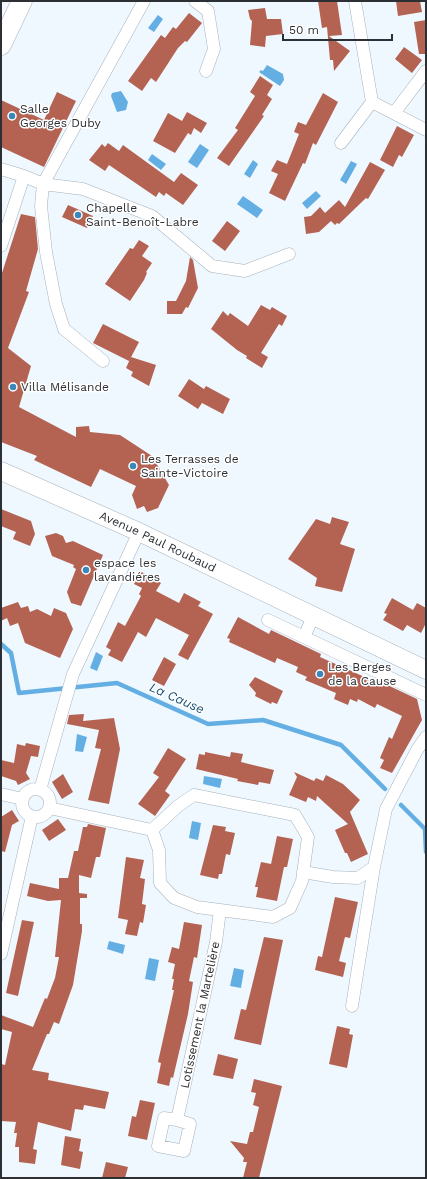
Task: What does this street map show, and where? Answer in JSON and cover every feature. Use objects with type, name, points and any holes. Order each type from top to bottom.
[{"type":"main road","points":[[1,45],[22,1]]},
{"type":"street","points":[[103,361],[64,329],[56,304],[46,252],[41,206],[43,184],[144,1]]},
{"type":"street","points":[[195,1],[208,11],[214,50],[206,71]]},
{"type":"street","points":[[341,143],[372,102],[355,1]]},
{"type":"street","points":[[394,113],[426,71]]},
{"type":"street","points":[[372,102],[426,130]]},
{"type":"street","points":[[1,169],[43,184],[83,189],[152,216],[212,266],[245,271],[290,254]]},
{"type":"street","points":[[1,246],[24,176]]},
{"type":"street","name":"Avenue Paul Roubaud","points":[[1,471],[139,532],[426,670]]},
{"type":"street","points":[[40,790],[73,674],[139,532]]},
{"type":"street","points":[[304,637],[313,616]]},
{"type":"street","points":[[268,620],[426,695]]},
{"type":"street","points":[[352,1006],[374,867],[386,809],[416,750],[426,737]]},
{"type":"street","points":[[36,789],[40,790],[49,799],[49,808],[43,815],[32,816],[24,808],[23,799],[28,792],[36,789]]},
{"type":"street","points":[[1,794],[23,799]]},
{"type":"street","points":[[194,795],[295,815],[308,837],[302,881],[290,908],[273,917],[197,907],[174,898],[160,883],[159,850],[152,830],[178,806],[194,795]]},
{"type":"street","points":[[49,808],[118,821],[152,830]]},
{"type":"street","points":[[1,954],[6,909],[32,816]]},
{"type":"street","points":[[303,872],[358,878],[374,867]]},
{"type":"street","name":"Lotissement la Martelière","points":[[177,1120],[216,942],[220,910]]},
{"type":"water","points":[[158,15],[163,19],[154,32],[148,28]]},
{"type":"water","points":[[267,65],[283,74],[284,80],[280,86],[259,72],[261,70],[263,71]]},
{"type":"water","points":[[121,91],[128,102],[126,110],[117,112],[111,96],[112,93]]},
{"type":"water","points":[[200,144],[209,150],[197,168],[188,162]]},
{"type":"water","points":[[152,154],[166,164],[161,170],[148,160]]},
{"type":"water","points":[[253,160],[258,164],[250,178],[244,174]]},
{"type":"water","points":[[351,161],[357,164],[346,184],[340,180]]},
{"type":"water","points":[[316,191],[321,196],[307,209],[302,203]]},
{"type":"water","points":[[243,196],[263,210],[257,218],[237,204]]},
{"type":"water","points":[[96,652],[103,656],[97,671],[90,668]]},
{"type":"water","points":[[77,734],[87,737],[83,752],[75,751]]},
{"type":"water","points":[[204,776],[222,779],[220,788],[203,784]]},
{"type":"water","points":[[192,821],[201,823],[198,840],[189,838]]},
{"type":"water","points":[[109,941],[125,945],[123,954],[107,949]]},
{"type":"water","points":[[149,958],[159,960],[155,981],[145,979]]},
{"type":"water","points":[[234,968],[244,970],[241,988],[230,986]]},
{"type":"building","points":[[318,1],[337,1],[342,35],[329,36],[350,51],[334,71],[333,60],[330,60],[327,27],[322,28]]},
{"type":"building","points":[[396,1],[420,1],[422,12],[398,16]]},
{"type":"building","points":[[265,8],[267,19],[281,19],[283,34],[266,36],[265,47],[250,45],[252,21],[248,10]]},
{"type":"building","points":[[189,13],[202,23],[187,42],[185,41],[178,48],[156,82],[151,78],[142,91],[128,81],[161,35],[165,38],[173,27],[176,29]]},
{"type":"building","points":[[426,20],[426,54],[419,54],[414,22]]},
{"type":"building","points":[[404,47],[422,60],[412,73],[395,59]]},
{"type":"building","points":[[260,76],[273,85],[267,95],[272,99],[262,115],[264,116],[229,166],[217,158],[238,130],[235,128],[255,96],[250,92]]},
{"type":"building","points":[[57,92],[76,101],[44,167],[1,147],[1,100],[44,120]]},
{"type":"building","points":[[323,93],[338,102],[316,145],[313,143],[305,164],[303,163],[285,201],[269,193],[278,174],[271,171],[277,160],[287,164],[299,134],[294,132],[298,122],[306,125]]},
{"type":"building","points":[[187,112],[207,123],[201,133],[194,128],[191,135],[188,133],[175,153],[153,141],[168,113],[182,121]]},
{"type":"building","points":[[397,126],[414,135],[402,157],[399,155],[393,167],[380,160]]},
{"type":"building","points":[[108,143],[119,151],[123,145],[174,182],[181,173],[198,185],[183,205],[166,193],[164,196],[159,192],[156,197],[109,165],[105,171],[89,160],[102,144],[105,147]]},
{"type":"building","points":[[370,162],[385,170],[368,199],[366,198],[339,224],[337,223],[335,225],[331,221],[319,232],[306,234],[304,217],[311,216],[320,207],[325,213],[339,200],[345,207]]},
{"type":"building","name":"Chapelle Saint-Benoît-Labre","points":[[68,205],[93,216],[87,228],[62,217]]},
{"type":"building","points":[[21,214],[35,217],[38,249],[26,291],[29,292],[8,348],[31,366],[19,407],[76,437],[76,427],[89,426],[90,432],[120,435],[152,456],[169,485],[158,508],[147,512],[144,506],[137,509],[132,495],[136,486],[100,469],[91,487],[34,460],[37,456],[1,442],[1,276]]},
{"type":"building","points":[[227,221],[240,231],[225,251],[212,241]]},
{"type":"building","points":[[139,240],[149,246],[142,256],[152,263],[146,272],[147,273],[144,280],[130,301],[105,284],[130,248],[133,249]]},
{"type":"building","points":[[190,257],[193,260],[198,288],[188,308],[186,307],[182,314],[167,314],[167,301],[176,301],[186,281]]},
{"type":"building","points":[[261,305],[270,310],[272,307],[287,316],[282,326],[279,324],[261,353],[268,357],[262,368],[246,358],[247,356],[237,350],[211,329],[223,311],[228,316],[230,313],[248,326]]},
{"type":"building","points":[[103,324],[139,342],[129,361],[93,343]]},
{"type":"building","points":[[131,357],[156,365],[149,386],[131,376],[133,372],[126,368]]},
{"type":"building","points":[[189,379],[204,389],[206,386],[230,399],[223,414],[202,403],[198,409],[178,396]]},
{"type":"building","points":[[1,509],[31,521],[35,534],[30,546],[13,539],[16,532],[1,526]]},
{"type":"building","points":[[332,517],[349,522],[340,544],[355,549],[342,592],[315,586],[317,578],[288,559],[316,519],[330,524]]},
{"type":"building","name":"espace les lavandiéres","points":[[56,533],[63,536],[66,543],[73,541],[103,555],[81,606],[71,603],[67,592],[76,569],[73,567],[74,565],[52,556],[45,536]]},
{"type":"building","points":[[140,571],[161,583],[156,591],[179,603],[184,593],[201,602],[198,606],[213,614],[188,660],[178,655],[189,635],[156,618],[146,637],[138,632],[122,662],[108,655],[111,650],[106,647],[118,622],[125,626],[141,596],[139,594],[142,588],[134,584]]},
{"type":"building","points":[[392,598],[413,610],[417,603],[426,608],[426,623],[421,633],[407,625],[403,631],[383,620],[387,614],[384,613]]},
{"type":"building","points":[[18,602],[21,608],[28,606],[30,612],[37,609],[51,616],[54,608],[66,613],[73,629],[60,658],[25,643],[18,623],[10,626],[7,618],[1,621],[1,608]]},
{"type":"building","points":[[238,617],[269,634],[271,630],[321,654],[320,657],[378,683],[379,681],[417,699],[422,720],[392,773],[380,768],[384,760],[380,758],[389,737],[392,739],[402,716],[377,704],[375,708],[358,699],[357,702],[350,699],[348,705],[334,699],[336,693],[305,680],[307,677],[296,672],[298,667],[277,658],[275,663],[229,642],[230,639],[227,638]]},
{"type":"building","points":[[164,657],[176,664],[164,686],[152,680]]},
{"type":"building","points":[[255,677],[283,691],[277,704],[272,702],[271,704],[255,696],[256,693],[249,685]]},
{"type":"building","points":[[84,714],[83,721],[114,718],[120,749],[109,804],[88,800],[101,749],[95,748],[99,730],[67,724],[69,715]]},
{"type":"building","points":[[26,743],[40,746],[38,757],[31,756],[26,773],[30,779],[18,785],[16,781],[1,776],[1,760],[14,763],[17,744],[25,746]]},
{"type":"building","points":[[168,748],[186,759],[165,791],[170,795],[155,816],[138,804],[159,777],[153,773]]},
{"type":"building","points":[[205,752],[230,757],[231,752],[243,754],[241,762],[274,770],[270,784],[259,782],[258,785],[237,781],[238,779],[196,769],[199,754],[205,755]]},
{"type":"building","points":[[294,772],[314,781],[316,778],[323,781],[326,775],[343,784],[360,800],[350,812],[368,854],[351,862],[347,853],[345,853],[335,830],[348,824],[317,796],[316,801],[308,797],[306,802],[289,795],[297,777]]},
{"type":"building","points":[[63,774],[73,792],[62,799],[52,782]]},
{"type":"building","points":[[12,810],[19,821],[12,825],[5,852],[1,851],[1,817]]},
{"type":"building","points":[[58,819],[66,830],[49,841],[42,830]]},
{"type":"building","points":[[88,824],[106,828],[100,857],[96,857],[91,878],[79,875],[79,893],[87,894],[87,898],[80,898],[80,924],[82,924],[82,931],[73,985],[59,1024],[54,1022],[49,1034],[47,1034],[32,1070],[49,1073],[48,1080],[109,1092],[105,1109],[84,1105],[83,1110],[75,1109],[71,1131],[38,1122],[33,1149],[37,1150],[35,1164],[19,1162],[19,1147],[15,1147],[17,1133],[14,1133],[16,1122],[1,1121],[1,1064],[5,1065],[12,1032],[1,1029],[1,1015],[33,1027],[45,998],[47,999],[55,978],[59,957],[55,957],[61,900],[48,901],[27,896],[30,883],[59,889],[59,878],[68,878],[74,851],[78,851],[83,827],[87,827]]},
{"type":"building","points":[[213,825],[226,827],[225,831],[235,833],[230,855],[226,854],[222,874],[219,874],[218,879],[200,875]]},
{"type":"building","points":[[277,836],[293,839],[287,867],[284,867],[277,901],[256,897],[258,887],[255,887],[261,862],[271,864]]},
{"type":"building","points":[[126,857],[144,860],[140,878],[145,879],[142,904],[146,905],[143,923],[140,922],[137,936],[125,934],[128,920],[118,918]]},
{"type":"building","points":[[335,897],[358,902],[350,938],[345,937],[339,961],[346,963],[343,977],[315,970],[318,956],[322,957]]},
{"type":"building","points":[[22,920],[34,922],[18,996],[6,993]]},
{"type":"building","points":[[184,922],[202,925],[197,958],[194,957],[189,981],[193,982],[188,1014],[173,1078],[171,1077],[169,1086],[157,1083],[161,1063],[158,1062],[174,990],[172,990],[174,979],[172,979],[175,964],[168,962],[172,947],[179,949]]},
{"type":"building","points":[[264,937],[283,940],[261,1045],[234,1039],[241,1009],[246,1010]]},
{"type":"building","points":[[337,1026],[350,1029],[349,1034],[353,1035],[347,1068],[329,1064]]},
{"type":"building","points":[[218,1054],[238,1059],[233,1079],[213,1075]]},
{"type":"building","points":[[254,1079],[282,1086],[259,1178],[243,1178],[247,1162],[243,1162],[244,1158],[230,1141],[247,1144],[250,1132],[253,1132],[259,1107],[253,1105],[256,1093],[251,1092]]},
{"type":"building","points":[[140,1100],[155,1103],[147,1140],[128,1136],[132,1116],[136,1117]]},
{"type":"building","points":[[65,1136],[81,1139],[79,1151],[83,1152],[80,1169],[61,1165]]},
{"type":"building","points":[[106,1162],[128,1167],[125,1178],[102,1178]]},
{"type":"waterway","name":"La Cause","points":[[1,644],[11,653],[19,693],[117,683],[208,724],[263,720],[341,745],[385,789]]},
{"type":"waterway","name":"La Cause","points":[[401,805],[425,829],[426,852]]},
{"type":"place","name":"Salle Georges Duby","points":[[12,116]]},
{"type":"place","name":"Chapelle Saint-Benoît-Labre","points":[[78,215]]},
{"type":"place","name":"Villa Mélisande","points":[[13,387]]},
{"type":"place","name":"Les Terrasses de Sainte-Victoire","points":[[133,466]]},
{"type":"place","name":"espace les lavandiéres","points":[[86,570]]},
{"type":"place","name":"Les Berges de la Cause","points":[[320,674]]}]
